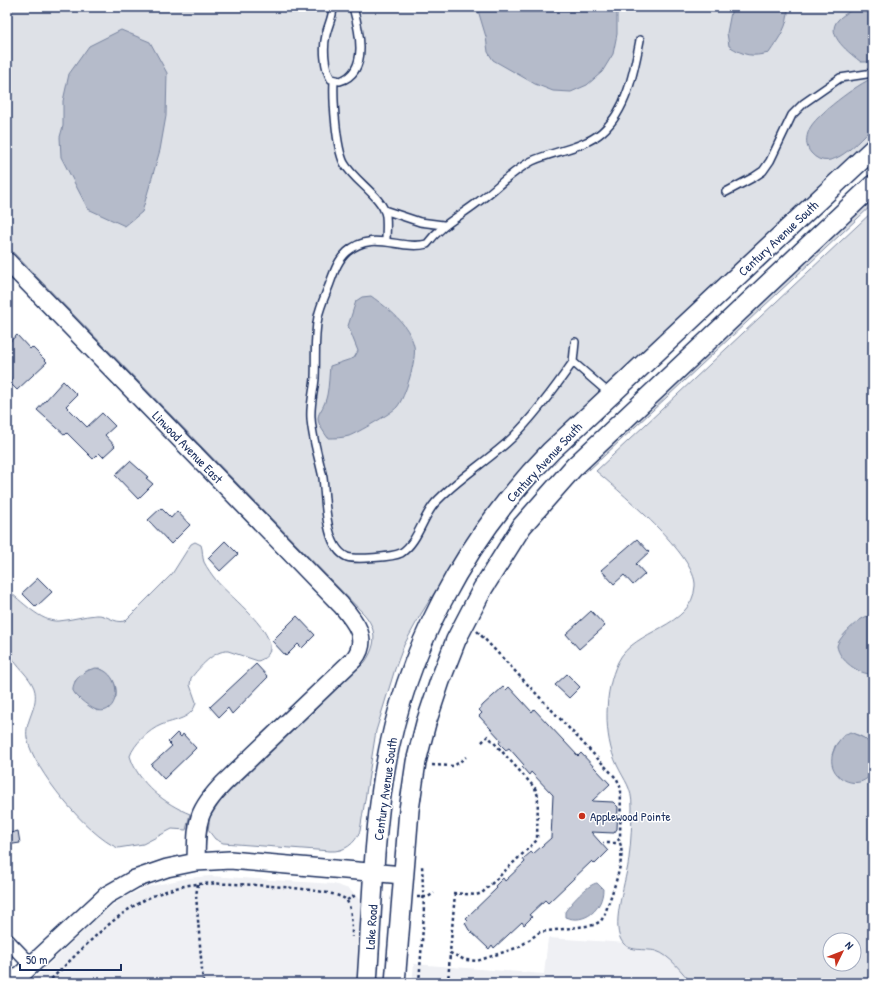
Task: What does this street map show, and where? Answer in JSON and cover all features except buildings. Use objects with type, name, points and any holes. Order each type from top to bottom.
[{"type":"main road","name":"Century Avenue South","points":[[375,871],[382,794],[393,734],[410,674],[438,609],[470,551],[507,499],[551,451],[610,394],[873,149]]},
{"type":"main road","name":"Century Avenue South","points":[[403,874],[409,810],[416,762],[426,723],[440,681],[456,640],[473,605],[522,526],[574,467],[873,185]]},
{"type":"main road","name":"Lake Road","points":[[367,983],[375,871]]},
{"type":"main road","points":[[395,983],[403,874]]},
{"type":"street","name":"Linwood Avenue East","points":[[7,261],[341,605],[356,624],[362,638],[360,649],[354,660],[224,783],[206,803],[196,826],[196,862]]},
{"type":"street","points":[[12,983],[93,907],[121,886],[144,875],[196,862],[230,860],[403,874]]},
{"type":"street","points":[[7,940],[32,965]]},
{"type":"lane","points":[[333,7],[325,44],[328,75],[334,81],[340,81],[349,77],[356,69],[359,60],[357,24],[353,7]]},
{"type":"lane","points":[[574,342],[573,362],[532,417],[512,439],[446,492],[424,518],[411,544],[406,549],[398,554],[356,559],[347,557],[340,552],[335,546],[328,519],[323,478],[311,419],[318,316],[341,258],[358,245],[368,242],[386,241],[411,246],[427,244],[443,225],[478,202],[521,167],[533,161],[591,140],[602,132],[612,121],[630,84],[640,40]]},
{"type":"lane","points":[[726,192],[754,178],[763,171],[770,161],[792,116],[804,103],[840,78],[873,73]]},
{"type":"lane","points":[[334,81],[333,93],[341,155],[350,172],[384,210],[400,217],[420,222],[443,225]]},
{"type":"lane","points":[[384,210],[386,220],[386,241]]},
{"type":"lane","points":[[573,362],[610,394]]},
{"type":"path","points":[[474,638],[480,625]]},
{"type":"path","points":[[450,953],[468,960],[482,960],[522,946],[540,932],[599,923],[605,914],[621,864],[622,852],[618,841],[621,795],[620,786],[617,779],[477,631]]},
{"type":"path","points":[[448,983],[454,893],[476,895],[482,893],[536,840],[537,791],[488,736],[480,744]]},
{"type":"path","points":[[431,772],[432,765],[454,766],[466,757]]},
{"type":"path","points":[[603,843],[614,843],[618,841]]},
{"type":"path","points":[[419,983],[425,897],[422,861]]},
{"type":"path","points":[[198,884],[196,895],[203,983]]},
{"type":"path","points":[[47,983],[121,915],[150,898],[198,884],[278,887],[312,891],[341,897],[347,900],[349,906],[353,943]]},
{"type":"path","points":[[425,897],[434,893]]},
{"type":"shaded area","points":[[7,7],[873,7],[873,137],[537,453],[501,493],[479,522],[421,614],[404,645],[376,731],[360,831],[355,840],[344,849],[330,851],[223,843],[215,839],[208,830],[210,817],[222,799],[365,662],[369,656],[373,644],[374,638],[372,626],[364,614],[7,246]]},
{"type":"shaded area","points":[[873,197],[873,204],[589,470],[590,463]]},
{"type":"shaded area","points":[[873,211],[873,747],[861,736],[845,734],[835,746],[832,755],[872,772],[873,770],[873,983],[692,983],[666,956],[656,951],[628,947],[621,940],[618,932],[618,923],[620,900],[628,867],[632,800],[628,785],[617,765],[609,741],[607,714],[610,686],[618,662],[626,651],[636,642],[674,620],[684,611],[691,600],[695,586],[692,573],[684,558],[655,525],[596,471]]},
{"type":"shaded area","points":[[195,542],[201,545],[204,562],[213,576],[256,621],[265,633],[270,645],[268,654],[258,661],[228,651],[223,651],[212,656],[191,678],[190,685],[196,702],[191,712],[182,718],[156,727],[142,738],[135,747],[130,756],[139,775],[146,784],[171,805],[190,814],[186,830],[172,829],[143,844],[118,848],[92,830],[78,816],[51,783],[31,751],[27,738],[27,731],[35,701],[34,688],[32,683],[13,659],[10,652],[10,625],[7,618],[7,590],[38,615],[52,621],[100,615],[121,622],[125,621],[172,574],[191,544]],"holes":[[[99,668],[107,673],[113,680],[116,688],[116,697],[97,711],[75,694],[75,681],[88,670]]]},
{"type":"shaded area","points":[[210,876],[334,884],[349,889],[360,900],[363,913],[358,983],[29,983],[104,912],[123,898],[147,887],[188,878]]},
{"type":"shaded area","points":[[548,938],[660,945],[695,983],[412,983],[414,964],[544,974]]},
{"type":"water","points":[[477,7],[617,7],[617,34],[613,54],[602,72],[587,85],[571,92],[553,91],[535,84],[493,60],[488,52],[486,37]]},
{"type":"water","points":[[732,7],[788,7],[785,26],[780,37],[769,53],[748,55],[729,46],[727,33]]},
{"type":"water","points":[[856,7],[873,7],[872,62],[861,62],[857,59],[840,44],[834,32],[838,20]]},
{"type":"water","points":[[121,30],[150,42],[167,73],[166,116],[160,150],[142,212],[125,226],[88,209],[61,157],[60,137],[63,126],[63,101],[69,74],[89,46]]},
{"type":"water","points":[[873,78],[873,127],[844,154],[827,160],[819,159],[811,153],[807,144],[808,133],[813,124],[838,101],[858,86]]},
{"type":"water","points":[[371,296],[385,306],[408,331],[414,346],[414,360],[410,378],[400,402],[394,410],[374,423],[349,436],[341,438],[328,438],[319,424],[318,415],[327,395],[330,366],[354,358],[358,351],[348,326],[356,301],[362,297]]},
{"type":"water","points":[[864,617],[873,617],[873,674],[862,672],[850,666],[842,656],[837,646],[841,638],[850,628]]},
{"type":"water","points":[[96,668],[106,672],[112,679],[115,688],[115,697],[112,705],[107,710],[99,711],[89,706],[73,691],[73,687],[80,676]]},
{"type":"water","points":[[850,732],[864,738],[873,747],[874,763],[872,772],[866,779],[859,782],[844,780],[833,768],[832,760],[835,747],[842,737]]},
{"type":"water","points":[[597,883],[603,889],[602,896],[600,903],[592,914],[579,919],[565,917],[565,912],[575,900],[589,887]]},
{"type":"place","name":"Applewood Pointe","points":[[582,816]]}]
